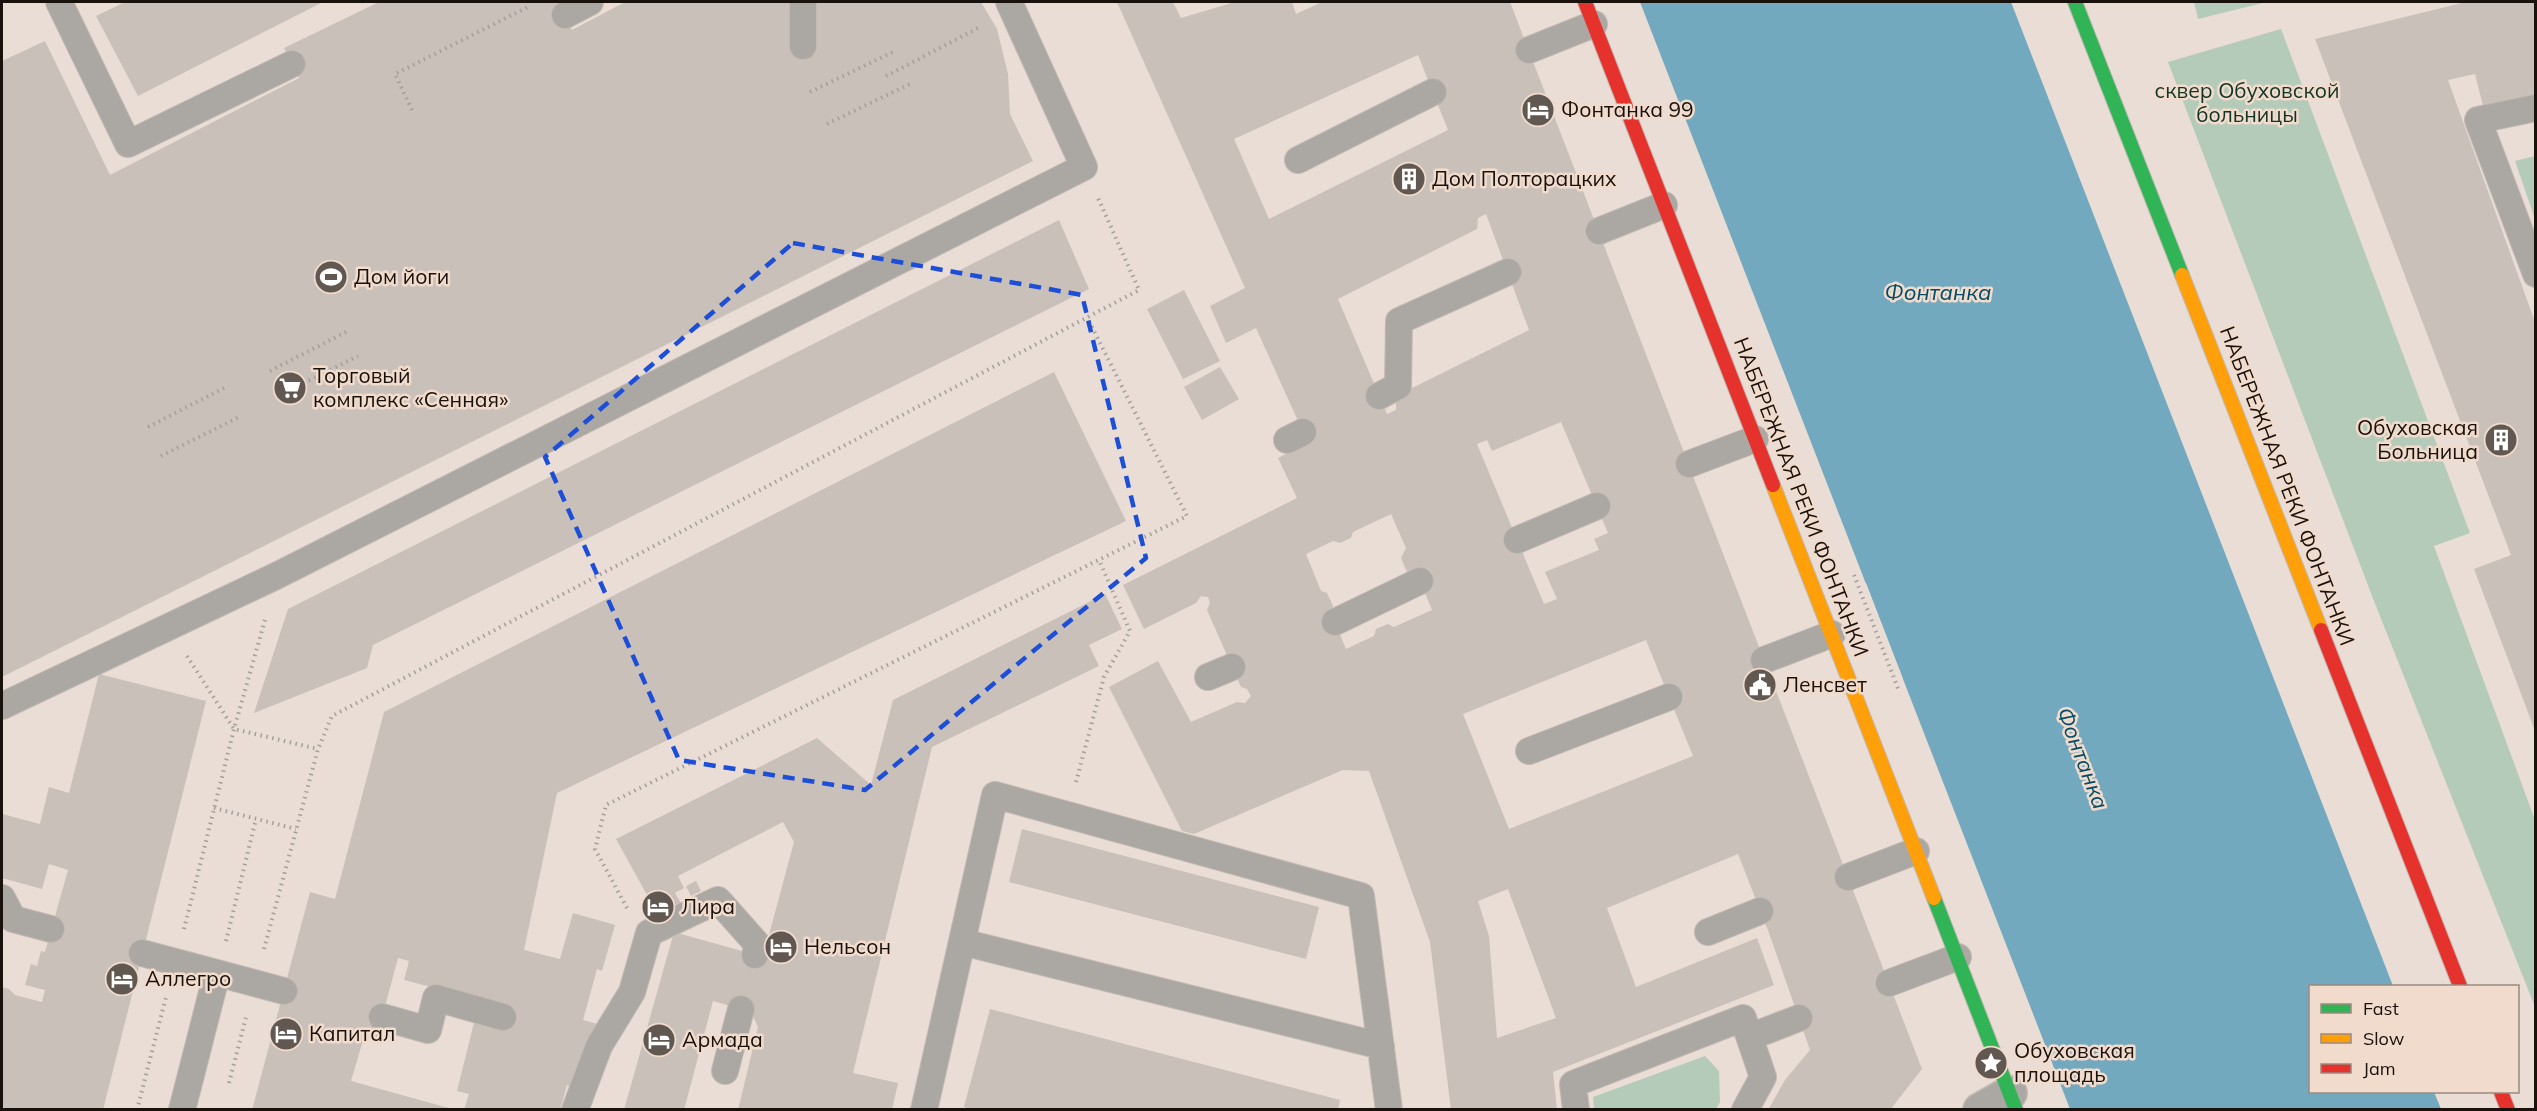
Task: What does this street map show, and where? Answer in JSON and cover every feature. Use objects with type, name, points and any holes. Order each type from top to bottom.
[{"type":"main road","points":[[2076,5],[2094,4]]},
{"type":"main road","name":"НАБЕРЕЖНАЯ РЕКИ ФОНТАНКИ","points":[[2076,5],[2459,985]]},
{"type":"main road","name":"НАБЕРЕЖНАЯ РЕКИ ФОНТАНКИ","points":[[1590,13],[2013,1101]]},
{"type":"main road","points":[[2501,1093],[2508,1110]]},
{"type":"street","points":[[1980,1110],[2013,1101]]},
{"type":"lane","points":[[59,2],[128,144],[292,64]]},
{"type":"lane","points":[[565,15],[590,2]]},
{"type":"lane","points":[[803,2],[803,46]]},
{"type":"lane","points":[[2,706],[278,575],[1084,167],[1009,2]]},
{"type":"lane","points":[[1529,50],[1590,13]]},
{"type":"lane","points":[[1298,160],[1433,92]]},
{"type":"lane","points":[[2535,108],[2478,120],[2535,274]]},
{"type":"lane","points":[[1599,231],[1664,205]]},
{"type":"lane","points":[[1379,396],[1398,386],[1399,321],[1508,272]]},
{"type":"lane","points":[[1689,464],[1755,439]]},
{"type":"lane","points":[[1517,540],[1597,506]]},
{"type":"lane","points":[[1335,622],[1420,581]]},
{"type":"lane","points":[[1764,660],[1832,634]]},
{"type":"lane","points":[[1208,677],[1232,667]]},
{"type":"lane","points":[[1529,751],[1669,697]]},
{"type":"lane","points":[[924,1110],[995,795],[1361,896],[1389,1110]]},
{"type":"lane","points":[[1848,877],[1916,851]]},
{"type":"lane","points":[[2,898],[13,919],[51,929]]},
{"type":"lane","points":[[575,1110],[592,1044],[632,992],[649,933],[718,900],[758,945],[755,954]]},
{"type":"lane","points":[[1708,932],[1760,911]]},
{"type":"lane","points":[[962,942],[1381,1046]]},
{"type":"lane","points":[[142,953],[284,991]]},
{"type":"lane","points":[[1889,983],[1958,957]]},
{"type":"lane","points":[[182,1110],[217,973]]},
{"type":"lane","points":[[382,1017],[428,1030],[436,998],[503,1017]]},
{"type":"lane","points":[[725,1071],[741,1009]]},
{"type":"lane","points":[[1576,1110],[1573,1084],[1743,1018],[1763,1077],[1745,1110]]},
{"type":"lane","points":[[1750,1037],[1799,1018]]},
{"type":"path","points":[[412,110],[395,74],[538,2]]},
{"type":"path","points":[[886,76],[958,38]]},
{"type":"path","points":[[810,92],[895,51]]},
{"type":"path","points":[[826,124],[912,83]]},
{"type":"path","points":[[281,885],[318,749],[332,716],[1139,290],[1084,167]]},
{"type":"path","points":[[649,933],[632,918],[595,849],[606,805],[1186,516],[1087,317]]},
{"type":"path","points":[[270,370],[346,332]]},
{"type":"path","points":[[282,394],[358,356]]},
{"type":"path","points":[[148,427],[224,388]]},
{"type":"path","points":[[161,456],[239,417]]},
{"type":"path","points":[[1067,815],[1104,676],[1130,631],[1099,560]]},
{"type":"path","points":[[137,1110],[234,729],[278,575]]},
{"type":"path","points":[[1854,575],[1899,691]]},
{"type":"path","points":[[167,627],[234,729],[318,749]]},
{"type":"path","points":[[214,808],[296,829]]},
{"type":"path","points":[[217,973],[256,819]]},
{"type":"highlighted area","points":[[793,243],[1082,295],[1146,558],[865,790],[679,760],[545,457]]},
{"type":"green space","points":[[2194,2],[2267,2],[2198,19]]},
{"type":"green space","name":"сквер Обуховской больницы","points":[[2281,29],[2470,533],[2434,546],[2535,820],[2535,1007],[2374,601],[2168,62]]},
{"type":"green space","points":[[2536,156],[2535,219],[2515,161]]},
{"type":"green space","points":[[1705,1056],[1719,1071],[1720,1102],[1716,1109],[1594,1109],[1593,1097]]},
{"type":"water","name":"Фонтанка","points":[[1640,2],[2011,2],[2393,985],[2309,985],[2309,1093],[2434,1093],[2441,1109],[2070,1109]]},
{"type":"pier","points":[[1866,583],[1903,679],[1900,680],[1863,585]]},
{"type":"building","points":[[125,2],[323,2],[138,96],[96,16]]},
{"type":"building","name":"Торговый комплекс «Сенная»","points":[[379,2],[558,2],[572,30],[625,2],[981,2],[997,29],[1008,74],[1010,114],[1033,161],[2,677],[2,61],[45,41],[110,175],[299,78],[284,48]]},
{"type":"building","points":[[1117,2],[1173,2],[1181,18],[1235,2],[1292,2],[1296,14],[1322,2],[1510,2],[1922,1069],[1890,1110],[1768,1110],[1785,1080],[1810,1050],[1769,933],[1738,854],[1607,908],[1636,987],[1757,938],[1774,985],[1553,1072],[1557,1110],[1451,1110],[1430,942],[1369,771],[1343,770],[1194,834],[1182,831],[1109,687],[1158,661],[1191,722],[1237,702],[1245,703],[1251,696],[1247,689],[1241,687],[1207,610],[1210,603],[1208,597],[1201,596],[1196,603],[1144,629],[1123,585],[1297,498],[1278,458],[1308,443],[1256,328],[1226,343],[1210,306],[1245,288]],"holes":[[[1418,55],[1448,130],[1269,219],[1234,139]],[[1486,214],[1529,330],[1396,396],[1396,410],[1387,414],[1338,299],[1477,229],[1478,218]],[[1561,422],[1608,533],[1594,539],[1599,550],[1545,572],[1557,599],[1544,604],[1477,444],[1487,440],[1492,451]],[[1391,514],[1406,548],[1401,558],[1407,572],[1417,574],[1432,610],[1394,627],[1388,624],[1376,629],[1374,636],[1346,649],[1331,613],[1333,606],[1327,593],[1321,591],[1306,554],[1333,541],[1340,543],[1351,538],[1353,532]],[[1646,640],[1693,756],[1509,829],[1463,714]],[[1508,889],[1556,1018],[1497,1038],[1489,936],[1478,901]]]},
{"type":"building","name":"Обуховская Больница","points":[[2466,2],[2536,2],[2536,97],[2484,110],[2475,74],[2448,80],[2536,325],[2535,731],[2474,569],[2511,555],[2315,39]]},
{"type":"building","points":[[1059,220],[1089,289],[373,645],[367,668],[254,713],[288,609]]},
{"type":"building","points":[[1184,290],[1220,361],[1183,379],[1147,309]]},
{"type":"building","points":[[1220,367],[1239,399],[1202,420],[1184,387]]},
{"type":"building","points":[[1054,372],[1126,521],[557,793],[524,950],[560,959],[573,913],[615,925],[602,971],[597,969],[583,1020],[601,1025],[597,1040],[587,1038],[573,1087],[567,1085],[560,1110],[464,1110],[469,1094],[457,1091],[475,1019],[505,1006],[404,980],[409,961],[398,958],[376,1040],[364,1037],[351,1081],[456,1110],[252,1110],[310,892],[335,899],[384,712]]},
{"type":"building","points":[[1105,594],[1122,629],[1089,645],[1099,666],[932,747],[853,1073],[898,1083],[892,1110],[738,1110],[758,1027],[751,1012],[713,1001],[684,1110],[624,1110],[674,932],[763,957],[794,842],[783,822],[678,876],[684,888],[675,893],[681,903],[659,915],[651,912],[652,904],[616,839],[817,738],[871,785],[893,700]]},
{"type":"building","points":[[99,674],[206,701],[103,1110],[13,1110],[2,1107],[2,987],[9,989],[15,995],[42,1002],[45,990],[25,985],[31,964],[37,966],[41,951],[45,952],[68,870],[49,864],[42,889],[2,878],[2,814],[40,824],[49,787],[69,793]]},
{"type":"building","points":[[1022,829],[1319,907],[1306,959],[1009,882]]},
{"type":"building","points":[[696,881],[701,891],[691,896],[686,886]]},
{"type":"building","points":[[990,1009],[1340,1100],[1338,1110],[973,1110],[964,1107]]},
{"type":"traffic: fast","points":[[2075,2],[2182,275]]},
{"type":"traffic: fast","points":[[1934,898],[2016,1110]]},
{"type":"traffic: slow","points":[[2182,275],[2321,630]]},
{"type":"traffic: slow","points":[[1773,485],[1934,898]]},
{"type":"traffic: jam","points":[[1585,2],[1773,485]]},
{"type":"traffic: jam","points":[[2321,630],[2460,985]]},
{"type":"traffic: jam","points":[[2501,1093],[2508,1110]]},
{"type":"place","name":"Фонтанка 99","points":[[1538,110]]},
{"type":"place","name":"Дом Полторацких","points":[[1409,179]]},
{"type":"place","name":"Дом йоги","points":[[331,277]]},
{"type":"place","name":"Торговый комплекс «Сенная»","points":[[290,388]]},
{"type":"place","name":"Обуховская Больница","points":[[2501,440]]},
{"type":"place","name":"Ленсвет","points":[[1760,685]]},
{"type":"place","name":"Лира","points":[[658,907]]},
{"type":"place","name":"Нельсон","points":[[781,947]]},
{"type":"place","name":"Аллегро","points":[[122,979]]},
{"type":"place","name":"Капитал","points":[[286,1034]]},
{"type":"place","name":"Армада","points":[[659,1040]]},
{"type":"place","name":"Обуховская площадь","points":[[1991,1063]]}]
